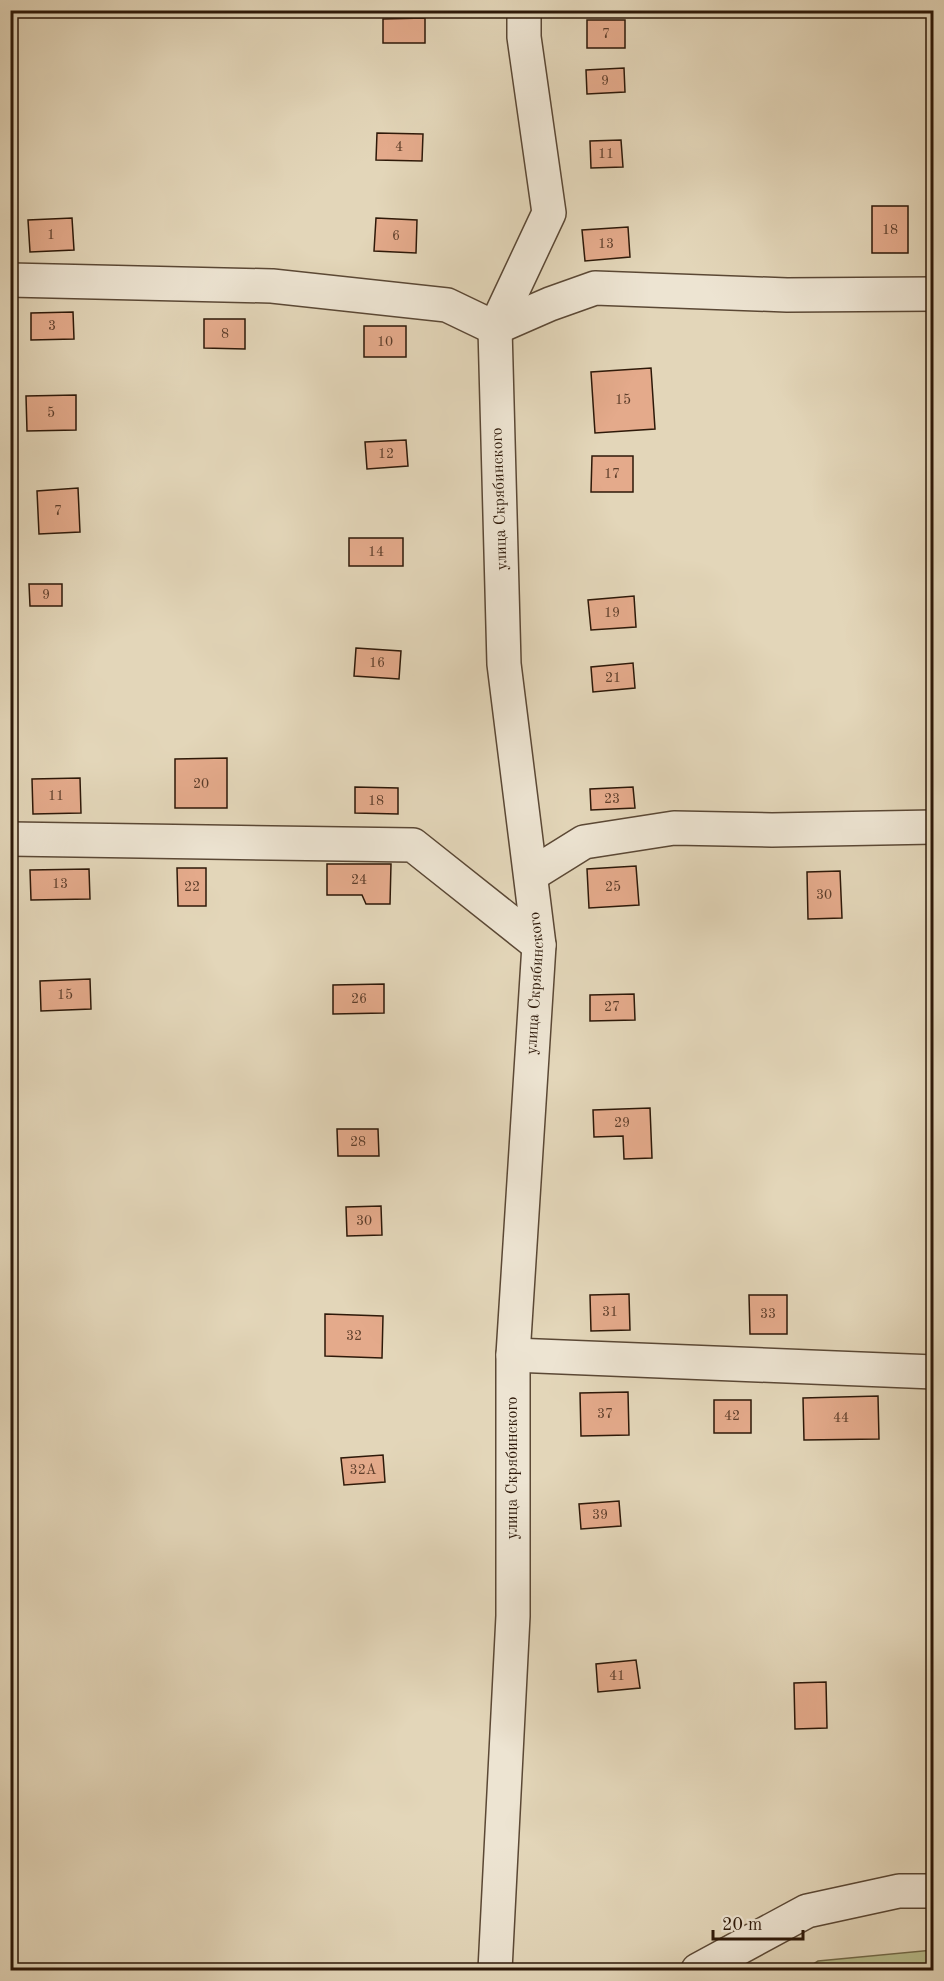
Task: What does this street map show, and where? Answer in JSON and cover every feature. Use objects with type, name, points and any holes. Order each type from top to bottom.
[{"type":"street","name":"улица Скрябинского","points":[[495,1971],[513,1616],[513,1355],[539,945],[504,664],[495,328],[549,213],[525,37],[524,10]]},
{"type":"street","points":[[10,280],[272,286],[447,305],[495,328],[550,304],[595,288],[787,295],[933,294]]},
{"type":"street","points":[[531,875],[584,842],[674,828],[772,830],[933,827]]},
{"type":"street","points":[[10,839],[412,845],[539,945]]},
{"type":"street","points":[[513,1355],[933,1372]]},
{"type":"street","points":[[698,1971],[807,1911],[899,1891],[933,1891]]},
{"type":"green space","points":[[933,1950],[933,1970],[804,1970],[818,1961]]},
{"type":"building","points":[[425,18],[425,43],[383,43],[383,19]]},
{"type":"building","points":[[587,20],[625,20],[625,48],[587,48]]},
{"type":"building","points":[[624,68],[625,92],[587,94],[586,70]]},
{"type":"building","points":[[377,133],[423,134],[422,161],[376,160]]},
{"type":"building","points":[[621,140],[623,167],[591,168],[590,141]]},
{"type":"building","points":[[872,206],[908,206],[908,253],[872,253]]},
{"type":"building","points":[[72,218],[74,250],[30,252],[28,220]]},
{"type":"building","points":[[376,218],[417,220],[416,253],[374,251]]},
{"type":"building","points":[[628,227],[630,257],[585,261],[582,230]]},
{"type":"building","points":[[73,312],[74,339],[31,340],[31,313]]},
{"type":"building","points":[[204,319],[245,319],[245,349],[204,348]]},
{"type":"building","points":[[364,326],[406,326],[406,357],[364,357]]},
{"type":"building","points":[[651,368],[655,429],[595,433],[591,372]]},
{"type":"building","points":[[76,395],[76,430],[27,431],[26,396]]},
{"type":"building","points":[[406,440],[408,466],[367,469],[365,442]]},
{"type":"building","points":[[592,456],[633,456],[633,492],[591,492]]},
{"type":"building","points":[[78,488],[80,532],[39,534],[37,491]]},
{"type":"building","points":[[349,538],[403,538],[403,566],[349,566]]},
{"type":"building","points":[[29,584],[62,584],[62,606],[30,606]]},
{"type":"building","points":[[634,596],[636,627],[591,630],[588,600]]},
{"type":"building","points":[[356,648],[401,651],[399,679],[354,676]]},
{"type":"building","points":[[633,663],[635,688],[593,692],[591,667]]},
{"type":"building","points":[[227,758],[227,808],[175,808],[175,759]]},
{"type":"building","points":[[80,778],[81,813],[33,814],[32,779]]},
{"type":"building","points":[[355,787],[398,788],[398,814],[355,813]]},
{"type":"building","points":[[633,787],[635,808],[591,810],[590,789]]},
{"type":"building","points":[[327,864],[391,864],[390,904],[366,904],[362,895],[327,895]]},
{"type":"building","points":[[636,866],[639,905],[589,908],[587,869]]},
{"type":"building","points":[[177,868],[206,868],[206,906],[178,906]]},
{"type":"building","points":[[89,869],[90,899],[31,900],[30,870]]},
{"type":"building","points":[[840,871],[842,918],[808,919],[807,872]]},
{"type":"building","points":[[90,979],[91,1009],[41,1011],[40,981]]},
{"type":"building","points":[[384,984],[384,1013],[333,1014],[333,985]]},
{"type":"building","points":[[634,994],[635,1020],[590,1021],[590,995]]},
{"type":"building","points":[[650,1108],[652,1158],[624,1159],[623,1136],[594,1137],[593,1110]]},
{"type":"building","points":[[337,1129],[378,1129],[379,1156],[338,1156]]},
{"type":"building","points":[[381,1206],[382,1235],[347,1236],[346,1207]]},
{"type":"building","points":[[629,1294],[630,1330],[591,1331],[590,1295]]},
{"type":"building","points":[[749,1295],[787,1295],[787,1334],[750,1334]]},
{"type":"building","points":[[325,1314],[383,1316],[382,1358],[325,1356]]},
{"type":"building","points":[[628,1392],[629,1435],[581,1436],[580,1393]]},
{"type":"building","points":[[878,1396],[879,1439],[804,1440],[803,1398]]},
{"type":"building","points":[[714,1400],[751,1400],[751,1433],[714,1433]]},
{"type":"building","points":[[383,1455],[385,1482],[344,1485],[341,1458]]},
{"type":"building","points":[[619,1501],[621,1526],[581,1529],[579,1504]]},
{"type":"building","points":[[636,1660],[640,1688],[598,1692],[596,1664]]},
{"type":"building","points":[[826,1682],[827,1728],[795,1729],[794,1683]]}]
